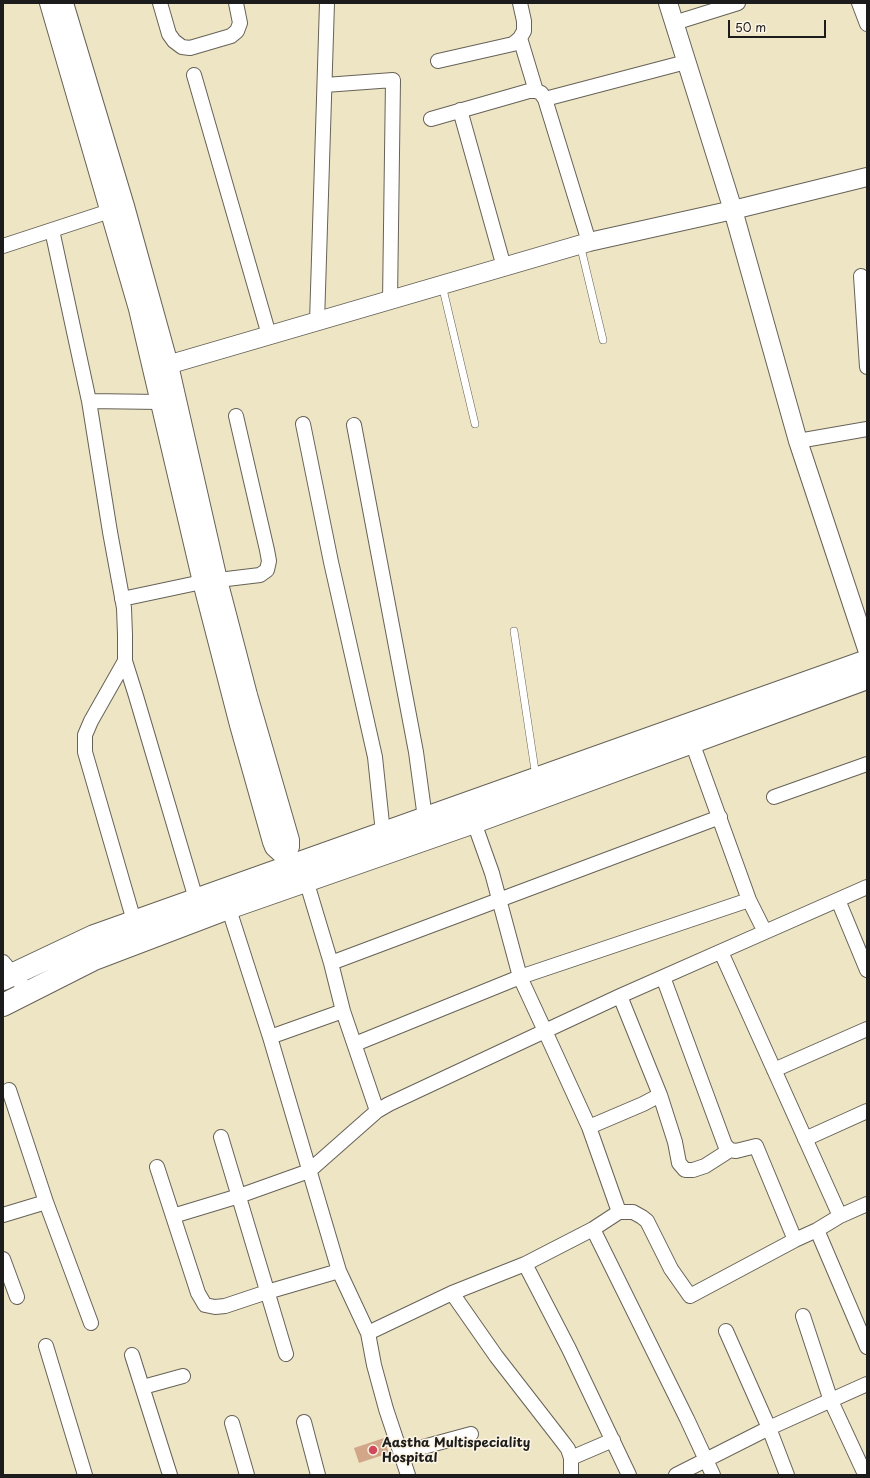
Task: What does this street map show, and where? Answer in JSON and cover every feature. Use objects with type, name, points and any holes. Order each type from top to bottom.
[{"type":"main road","points":[[293,872],[470,812],[689,733],[867,661]]},
{"type":"main road","points":[[689,733],[867,678]]},
{"type":"main road","points":[[14,999],[94,959],[226,899],[383,833],[425,818],[470,812]]},
{"type":"main road","points":[[6,972],[94,936],[196,899],[226,899]]},
{"type":"street","points":[[49,3],[169,365],[239,725],[272,842],[274,847],[293,872],[331,962],[343,1011],[377,1112]]},
{"type":"street","points":[[64,3],[117,208],[160,402],[210,581]]},
{"type":"street","points":[[160,3],[169,34],[174,41],[182,47],[190,48],[231,36],[237,31],[240,23],[236,3]]},
{"type":"street","points":[[317,322],[327,3]]},
{"type":"street","points":[[438,61],[513,44],[520,38],[524,30],[524,21],[520,3]]},
{"type":"street","points":[[668,3],[733,210],[798,442],[867,649]]},
{"type":"street","points":[[674,23],[738,3]]},
{"type":"street","points":[[859,3],[867,24]]},
{"type":"street","points":[[520,38],[541,95],[585,243]]},
{"type":"street","points":[[431,119],[529,91],[541,95],[686,62]]},
{"type":"street","points":[[194,75],[269,336]]},
{"type":"street","points":[[325,85],[393,80],[390,300]]},
{"type":"street","points":[[460,110],[504,267]]},
{"type":"street","points":[[152,370],[585,243],[733,210],[867,177]]},
{"type":"street","points":[[3,246],[117,208]]},
{"type":"street","points":[[52,230],[89,401],[122,599],[125,635],[125,662],[196,899]]},
{"type":"street","points":[[861,276],[867,367]]},
{"type":"street","points":[[89,401],[160,402]]},
{"type":"street","points":[[122,599],[210,581],[260,576],[267,570],[269,561],[236,416]]},
{"type":"street","points":[[303,424],[331,562],[375,757],[383,833]]},
{"type":"street","points":[[354,424],[416,752],[425,818]]},
{"type":"street","points":[[798,442],[867,430]]},
{"type":"street","points":[[125,662],[91,721],[85,735],[85,752],[134,922]]},
{"type":"street","points":[[689,733],[749,900],[765,932]]},
{"type":"street","points":[[774,797],[867,764]]},
{"type":"street","points":[[470,812],[492,874],[520,978],[589,1127],[620,1212]]},
{"type":"street","points":[[331,962],[720,817]]},
{"type":"street","points":[[173,1216],[238,1196],[309,1171],[377,1112],[389,1104],[620,996],[867,887]]},
{"type":"street","points":[[226,899],[270,1037],[339,1271],[368,1333],[376,1374],[408,1475]]},
{"type":"street","points":[[355,1044],[520,978],[749,900]]},
{"type":"street","points":[[838,900],[867,970]]},
{"type":"street","points":[[721,952],[840,1216]]},
{"type":"street","points":[[6,972],[14,999]]},
{"type":"street","points":[[663,977],[725,1145],[730,1150],[736,1151],[756,1146],[795,1240]]},
{"type":"street","points":[[620,996],[660,1095],[675,1142],[679,1163],[685,1170],[693,1170],[705,1166],[730,1150]]},
{"type":"street","points":[[270,1037],[343,1011]]},
{"type":"street","points":[[774,1070],[867,1029]]},
{"type":"street","points":[[8,1090],[46,1202],[91,1323]]},
{"type":"street","points":[[589,1127],[643,1104],[660,1095]]},
{"type":"street","points":[[805,1139],[867,1111]]},
{"type":"street","points":[[221,1137],[286,1354]]},
{"type":"street","points":[[157,1167],[198,1293],[205,1305],[215,1307],[225,1306],[339,1271]]},
{"type":"street","points":[[3,1215],[46,1202]]},
{"type":"street","points":[[368,1333],[452,1293],[526,1264],[593,1229],[620,1212],[633,1212],[647,1221],[671,1268],[690,1296],[795,1240],[817,1230],[840,1216],[867,1204]]},
{"type":"street","points":[[593,1229],[687,1419],[712,1475]]},
{"type":"street","points":[[817,1230],[867,1347]]},
{"type":"street","points":[[3,1259],[17,1297]]},
{"type":"street","points":[[526,1264],[629,1475]]},
{"type":"street","points":[[452,1293],[496,1356],[568,1449],[571,1458],[571,1475]]},
{"type":"street","points":[[803,1316],[831,1401],[863,1470]]},
{"type":"street","points":[[726,1331],[769,1428],[787,1475]]},
{"type":"street","points":[[46,1346],[85,1475]]},
{"type":"street","points":[[132,1355],[170,1475]]},
{"type":"street","points":[[142,1387],[182,1376]]},
{"type":"street","points":[[676,1475],[769,1428],[867,1384]]},
{"type":"street","points":[[304,1422],[318,1475]]},
{"type":"street","points":[[232,1423],[247,1475]]},
{"type":"street","points":[[401,1453],[471,1434]]},
{"type":"street","points":[[571,1458],[613,1440]]},
{"type":"lane","points":[[585,243],[603,340]]},
{"type":"lane","points":[[442,285],[475,424]]},
{"type":"lane","points":[[514,631],[538,788]]},
{"type":"building","points":[[384,1438],[389,1453],[359,1463],[354,1448]]},
{"type":"place","name":"Aastha Multispeciality Hospital","points":[[373,1450]]}]
